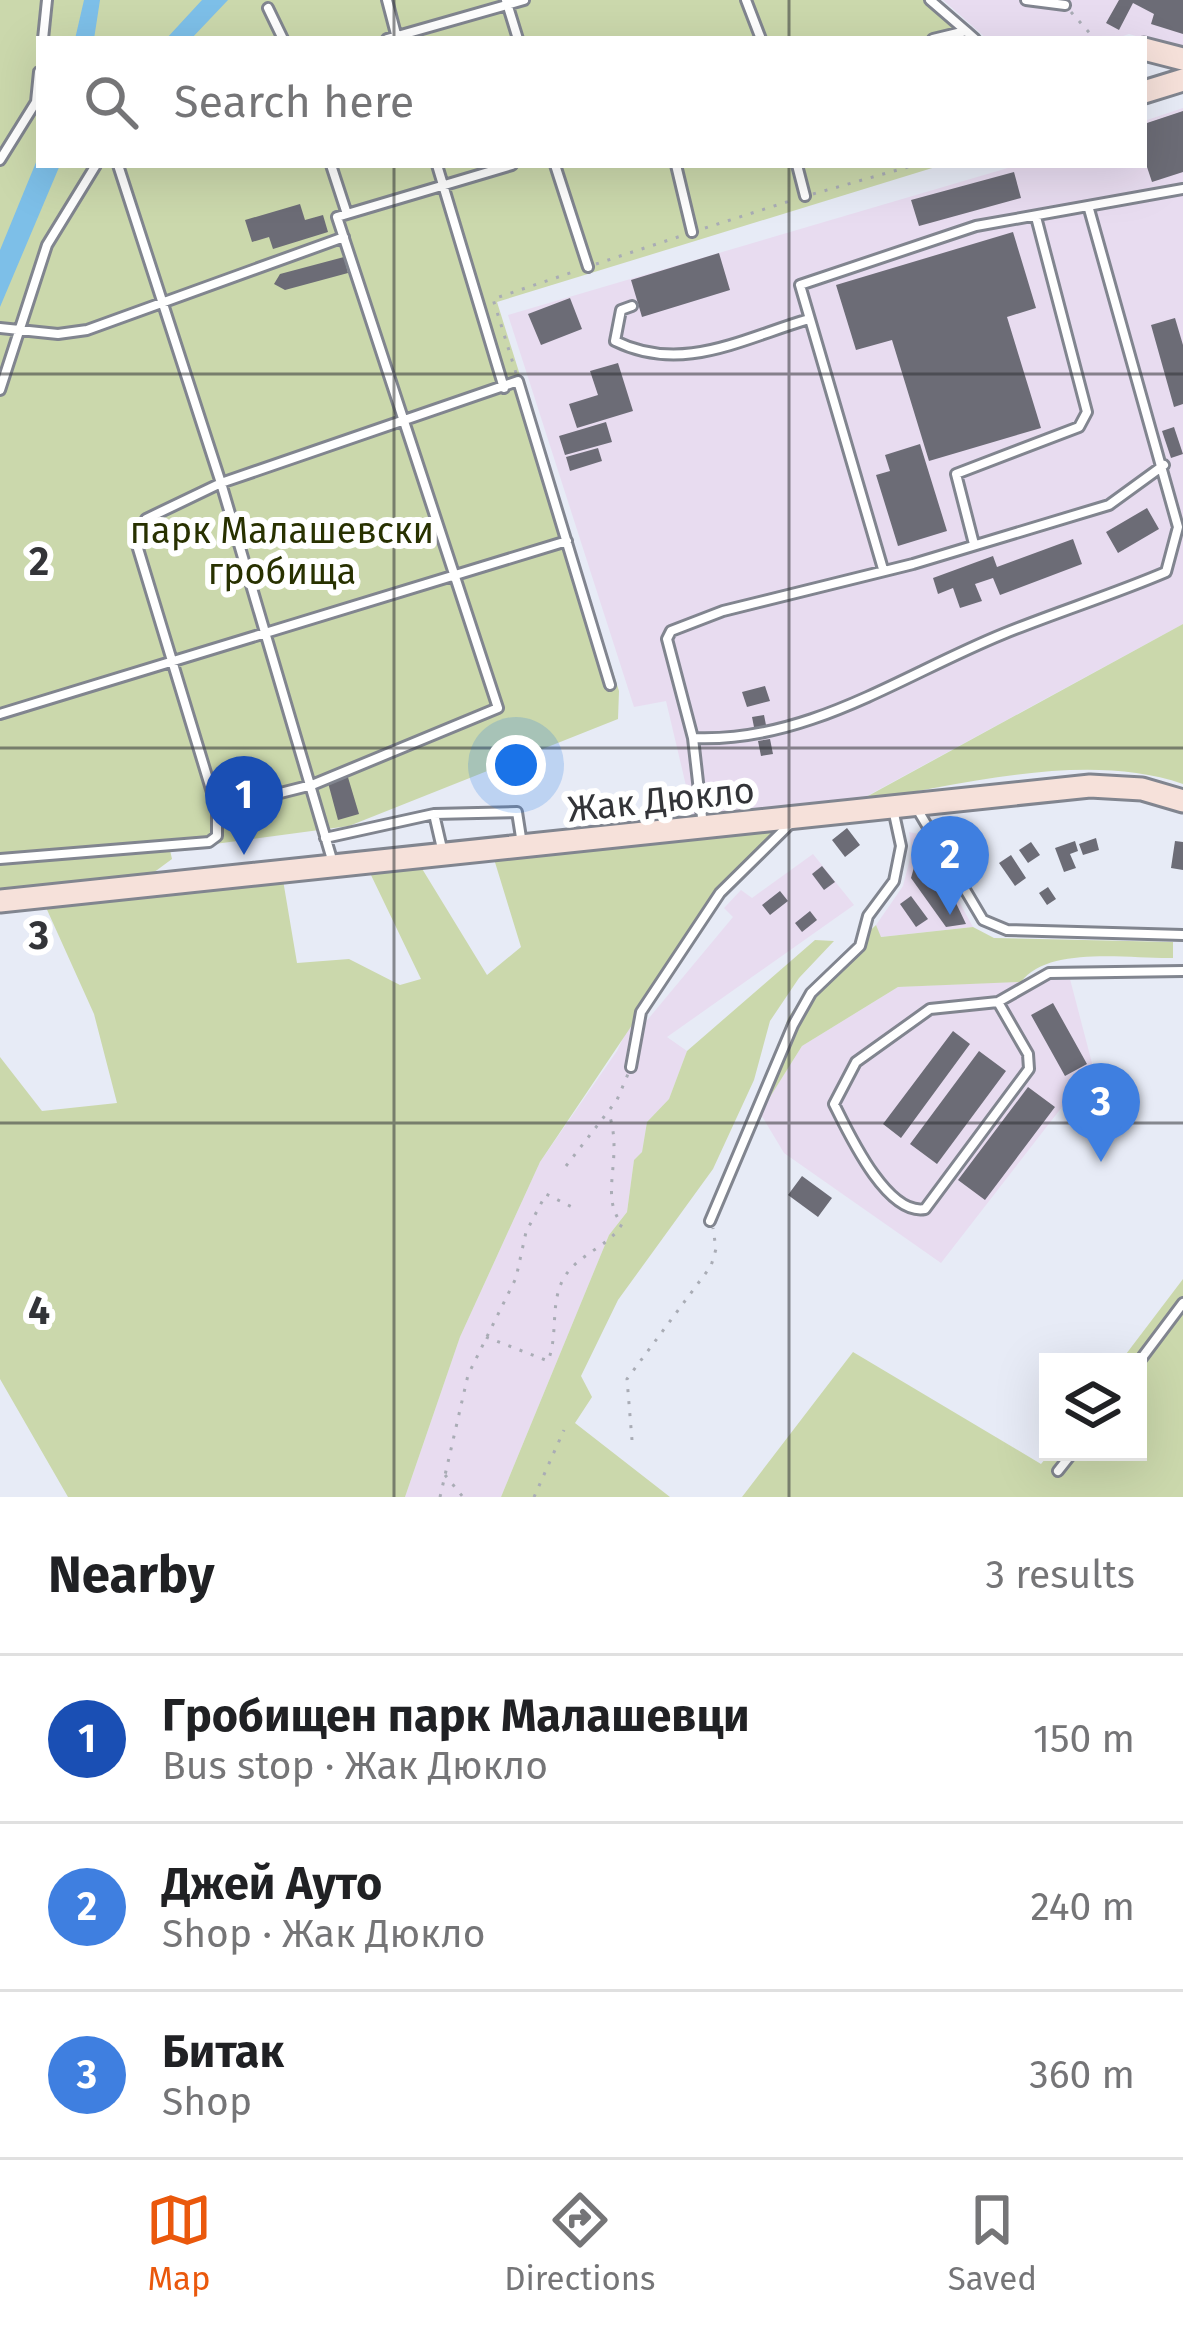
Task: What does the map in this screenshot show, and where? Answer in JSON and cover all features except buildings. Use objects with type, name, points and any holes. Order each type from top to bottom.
[{"type":"street","points":[[1147,50],[1183,59]]},
{"type":"street","points":[[1147,91],[1183,80]]},
{"type":"street","name":"Жак Дюкло","points":[[0,901],[1090,786],[1142,789],[1183,801]]},
{"type":"lane","points":[[43,36],[47,0]]},
{"type":"lane","points":[[386,0],[394,36]]},
{"type":"lane","points":[[400,36],[524,0]]},
{"type":"lane","points":[[746,0],[760,36]]},
{"type":"lane","points":[[930,0],[972,36]]},
{"type":"lane","points":[[1026,0],[1066,5]]},
{"type":"lane","points":[[507,3],[517,36]]},
{"type":"lane","points":[[268,8],[282,36]]},
{"type":"lane","points":[[945,36],[966,31]]},
{"type":"lane","points":[[0,160],[36,102]]},
{"type":"lane","points":[[0,128],[14,134]]},
{"type":"lane","points":[[0,390],[22,333],[46,245],[94,168]]},
{"type":"lane","points":[[119,168],[220,483],[334,868]]},
{"type":"lane","points":[[332,168],[347,214]]},
{"type":"lane","points":[[438,168],[504,388]]},
{"type":"lane","points":[[217,809],[312,784],[498,708],[337,217],[501,168]]},
{"type":"lane","points":[[556,168],[588,267]]},
{"type":"lane","points":[[677,168],[692,232]]},
{"type":"lane","points":[[798,168],[805,196]]},
{"type":"lane","points":[[884,568],[799,290],[803,281],[976,226],[1183,189]]},
{"type":"lane","points":[[693,738],[742,740],[801,726],[1004,634],[1166,572],[1178,527],[1089,209]]},
{"type":"lane","points":[[974,544],[956,474],[1079,428],[1087,412],[1036,217]]},
{"type":"lane","points":[[1,328],[22,333],[87,330],[344,237]]},
{"type":"lane","points":[[632,305],[621,310],[615,341],[645,356],[678,359],[809,319]]},
{"type":"lane","points":[[0,859],[209,842],[220,825],[136,542],[146,519],[220,483],[518,381],[610,685]]},
{"type":"lane","points":[[703,827],[693,738],[668,639],[671,631],[1109,505],[1164,465]]},
{"type":"lane","points":[[0,714],[169,658],[567,541]]},
{"type":"lane","points":[[903,807],[983,920],[1006,930],[1183,935]]},
{"type":"lane","points":[[710,1221],[793,1025],[811,993],[860,946],[868,916],[894,881],[902,846],[903,807]]},
{"type":"lane","points":[[325,838],[434,814],[517,812],[523,847]]},
{"type":"lane","points":[[434,814],[444,856]]},
{"type":"lane","points":[[632,1067],[641,1012],[720,893],[796,818]]},
{"type":"lane","points":[[998,1002],[1028,1054],[1028,1069],[925,1209],[903,1206],[877,1180],[837,1110],[836,1096],[856,1062],[930,1010],[998,1002],[1049,973],[1183,971]]},
{"type":"lane","points":[[1146,1353],[1183,1303]]},
{"type":"lane","points":[[1058,1471],[1065,1461]]},
{"type":"path","points":[[1066,5],[1092,36]]},
{"type":"path","points":[[518,381],[493,299],[904,168]]},
{"type":"path","points":[[566,1166],[608,1111],[632,1067]]},
{"type":"path","points":[[486,1337],[548,1361],[556,1341],[555,1294],[588,1251],[620,1231],[622,1224],[608,1197],[618,1138],[608,1111]]},
{"type":"path","points":[[440,1497],[468,1375],[516,1278],[538,1205],[546,1194],[572,1207]]},
{"type":"path","points":[[632,1440],[627,1379],[711,1266],[716,1249],[710,1221]]},
{"type":"path","points":[[534,1497],[564,1430]]},
{"type":"path","points":[[445,1475],[463,1497]]},
{"type":"shaded area","points":[[943,0],[1183,0],[1183,49],[1129,34],[984,36]]},
{"type":"shaded area","points":[[1183,108],[1183,624],[832,815],[696,828],[666,701],[634,707],[508,315],[1008,168],[1147,168],[1147,120]]},
{"type":"shaded area","points":[[909,832],[923,835],[973,927],[880,937],[876,925],[903,886],[912,851]]},
{"type":"shaded area","points":[[813,854],[854,905],[667,1037],[687,1051],[669,1099],[647,1122],[642,1152],[634,1160],[627,1212],[609,1235],[501,1497],[405,1497],[460,1337],[540,1162],[617,1051],[633,1017],[644,1024],[733,917],[724,908],[741,890],[752,898]]},
{"type":"shaded area","points":[[1070,979],[1093,1067],[941,1263],[784,1153],[760,1113],[802,1046],[898,987]]},
{"type":"green space","name":"парк Малашевски гробища","points":[[0,0],[937,0],[978,36],[36,36],[36,168],[932,168],[497,302],[619,691],[618,719],[349,826],[170,850],[172,859],[153,873],[0,890]]},
{"type":"green space","points":[[1183,624],[1183,784],[1144,774],[1063,771],[978,780],[857,802]]},
{"type":"green space","points":[[777,827],[715,893],[698,927],[540,1162],[460,1337],[405,1497],[68,1497],[0,1379],[0,1057],[42,1111],[117,1103],[94,1014],[44,903],[283,880],[297,963],[349,959],[400,985],[421,979],[370,873],[421,867],[487,975],[521,947],[494,859]]},
{"type":"green space","points":[[876,925],[881,937],[973,927],[994,938],[1173,942],[1173,958],[1070,958],[1034,970],[1021,982],[898,987],[802,1046],[760,1113],[756,1109],[788,1018],[807,990]]},
{"type":"green space","points":[[815,940],[834,941],[799,978],[770,1021],[754,1080],[713,1169],[618,1300],[581,1376],[592,1397],[575,1423],[670,1497],[501,1497],[609,1235],[627,1212],[634,1160],[642,1152],[647,1122],[669,1099],[687,1051]]},
{"type":"green space","points":[[1183,1279],[1183,1497],[742,1497],[853,1352],[1041,1464],[1147,1461],[1147,1353],[1127,1353]]},
{"type":"water","points":[[84,0],[100,0],[94,36],[76,36]]},
{"type":"water","points":[[202,0],[228,0],[194,36],[169,36]]},
{"type":"water","points":[[36,162],[36,168],[59,168],[0,307],[0,250]]},
{"type":"place","name":"Гробищен парк Малашевци","points":[[244,855]]},
{"type":"place","name":"Джей Ауто","points":[[950,915]]},
{"type":"place","name":"Битак","points":[[1101,1162]]}]
